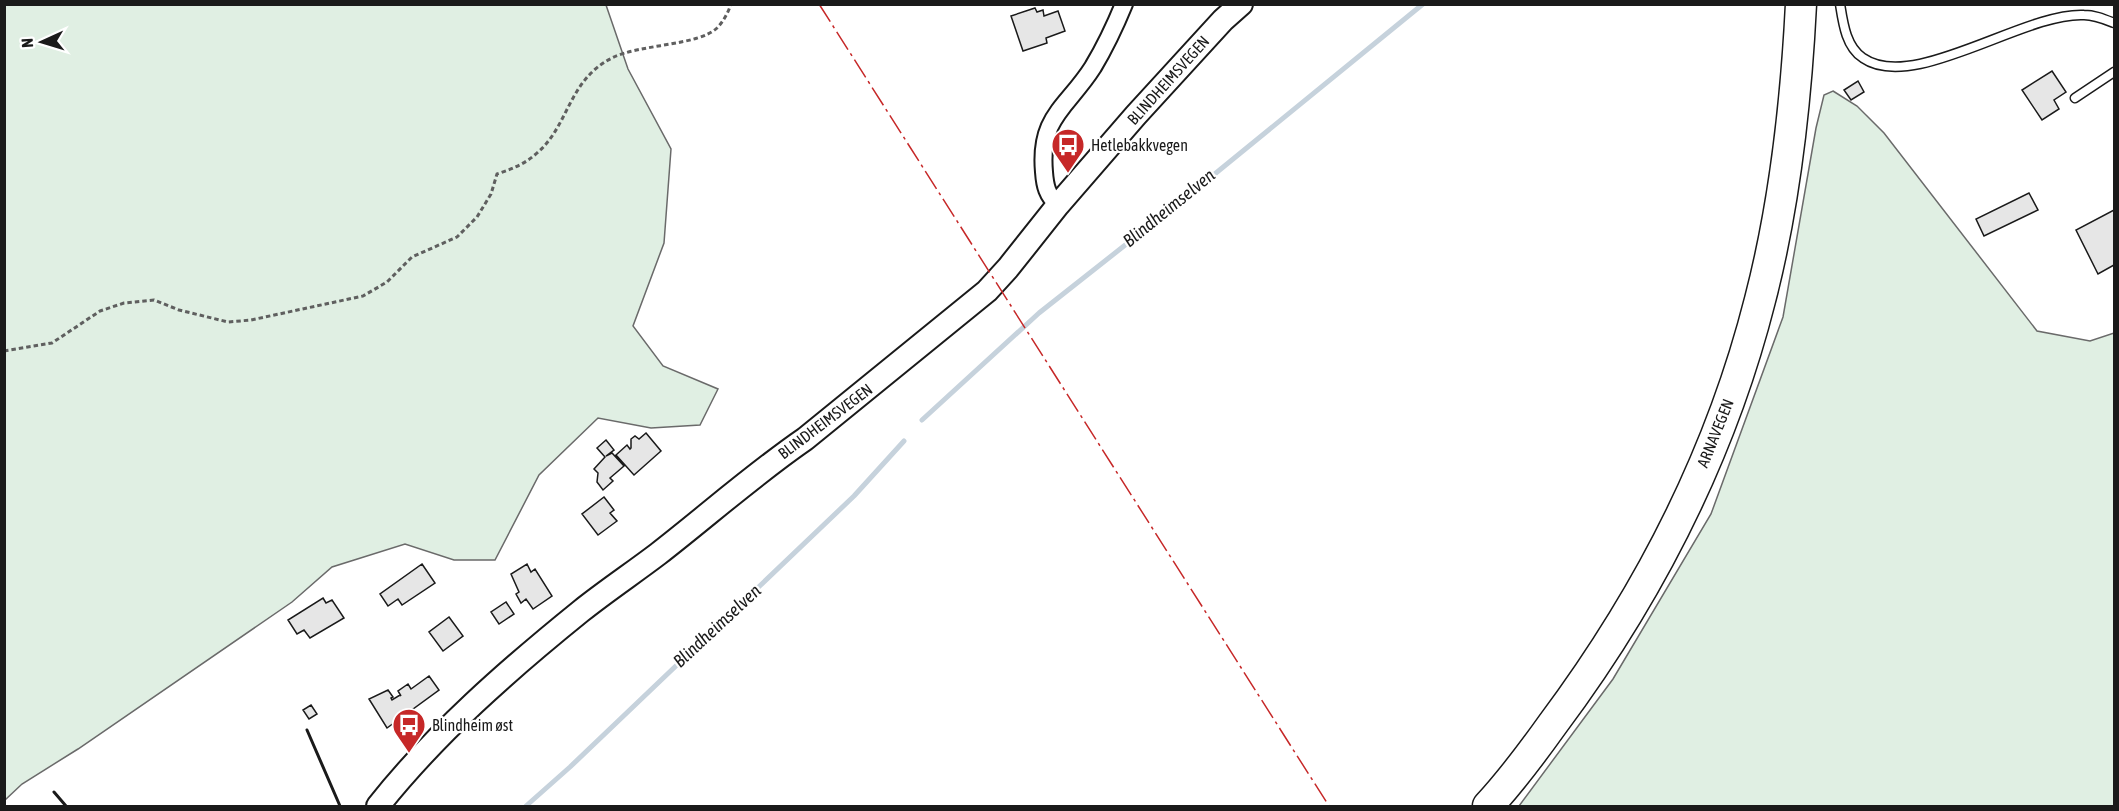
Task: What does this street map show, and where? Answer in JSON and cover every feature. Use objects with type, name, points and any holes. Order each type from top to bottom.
[{"type":"highway","name":"ARNAVEGEN","points":[[1488,807],[1574,696],[1619,629],[1665,547],[1713,443],[1747,347],[1773,243],[1790,136],[1801,4]]},
{"type":"street","points":[[1058,205],[1050,198],[1045,179],[1042,153],[1046,134],[1065,101],[1095,65],[1124,4]]},
{"type":"street","name":"BLINDHEIMSVEGEN","points":[[378,807],[424,754],[490,687],[582,610],[714,510],[774,460],[806,439],[963,312],[1008,268],[1058,205],[1197,49],[1241,4]]},
{"type":"lane","points":[[1840,4],[1850,43],[1861,58],[1876,65],[1892,67],[1940,59],[2015,30],[2056,18],[2083,14],[2098,16],[2115,23]]},
{"type":"lane","points":[[2075,98],[2115,72]]},
{"type":"path","points":[[4,351],[52,343],[100,311],[124,303],[154,300],[179,310],[228,322],[251,320],[363,296],[387,282],[412,257],[458,237],[477,217],[491,194],[497,174],[518,166],[539,152],[555,131],[574,95],[589,75],[612,58],[635,50],[691,39],[716,29],[731,4]]},
{"type":"green space","points":[[5,4],[606,5],[628,69],[671,149],[664,243],[633,326],[663,366],[718,389],[700,425],[651,428],[598,418],[539,475],[495,560],[454,560],[405,544],[332,567],[292,602],[78,749],[22,784],[5,800]]},
{"type":"green space","points":[[1833,91],[1857,106],[1884,133],[2037,331],[2090,341],[2114,333],[2114,806],[1519,806],[1613,679],[1711,514],[1783,317],[1816,128],[1824,95]]},
{"type":"building","points":[[1035,8],[1037,12],[1043,10],[1044,16],[1058,11],[1065,31],[1046,38],[1047,43],[1023,51],[1011,16]]},
{"type":"building","points":[[2052,71],[2066,92],[2054,100],[2059,109],[2042,120],[2022,90]]},
{"type":"building","points":[[1858,81],[1864,92],[1851,100],[1844,90]]},
{"type":"building","points":[[2029,193],[2038,210],[1984,236],[1976,219]]},
{"type":"building","points":[[2114,210],[2114,265],[2098,274],[2076,230]]},
{"type":"building","points":[[646,433],[661,451],[634,475],[616,455],[627,445],[631,448],[631,439],[635,436],[639,439]]},
{"type":"building","points":[[606,440],[614,450],[606,456],[612,453],[624,466],[610,478],[613,481],[603,490],[597,482],[598,473],[594,469],[605,457],[597,448]]},
{"type":"building","points":[[604,497],[614,510],[610,513],[617,521],[598,535],[582,514]]},
{"type":"building","points":[[422,564],[435,583],[402,605],[398,599],[388,606],[380,594]]},
{"type":"building","points":[[527,564],[531,572],[535,569],[552,596],[533,609],[526,599],[521,603],[511,574]]},
{"type":"building","points":[[323,598],[326,603],[332,600],[344,618],[310,638],[304,630],[297,634],[288,620]]},
{"type":"building","points":[[506,602],[514,614],[499,624],[491,612]]},
{"type":"building","points":[[449,617],[463,636],[443,651],[429,632]]},
{"type":"building","points":[[429,676],[439,690],[387,728],[369,699],[388,690],[393,697],[392,700],[401,696],[398,691],[408,684],[411,689]]},
{"type":"building","points":[[311,705],[317,714],[309,719],[303,710]]},
{"type":"waterway","name":"Blindheimselven","points":[[922,420],[1039,313],[1200,186],[1423,4]]},
{"type":"waterway","name":"Blindheimselven","points":[[526,806],[570,767],[854,496],[904,441]]},
{"type":"wall","points":[[307,730],[340,806]]},
{"type":"wall","points":[[54,792],[66,806]]},
{"type":"power","points":[[819,4],[1329,806]]},
{"type":"place","name":"Hetlebakkvegen","points":[[1068,174]]},
{"type":"place","name":"Blindheim øst","points":[[409,754]]}]
